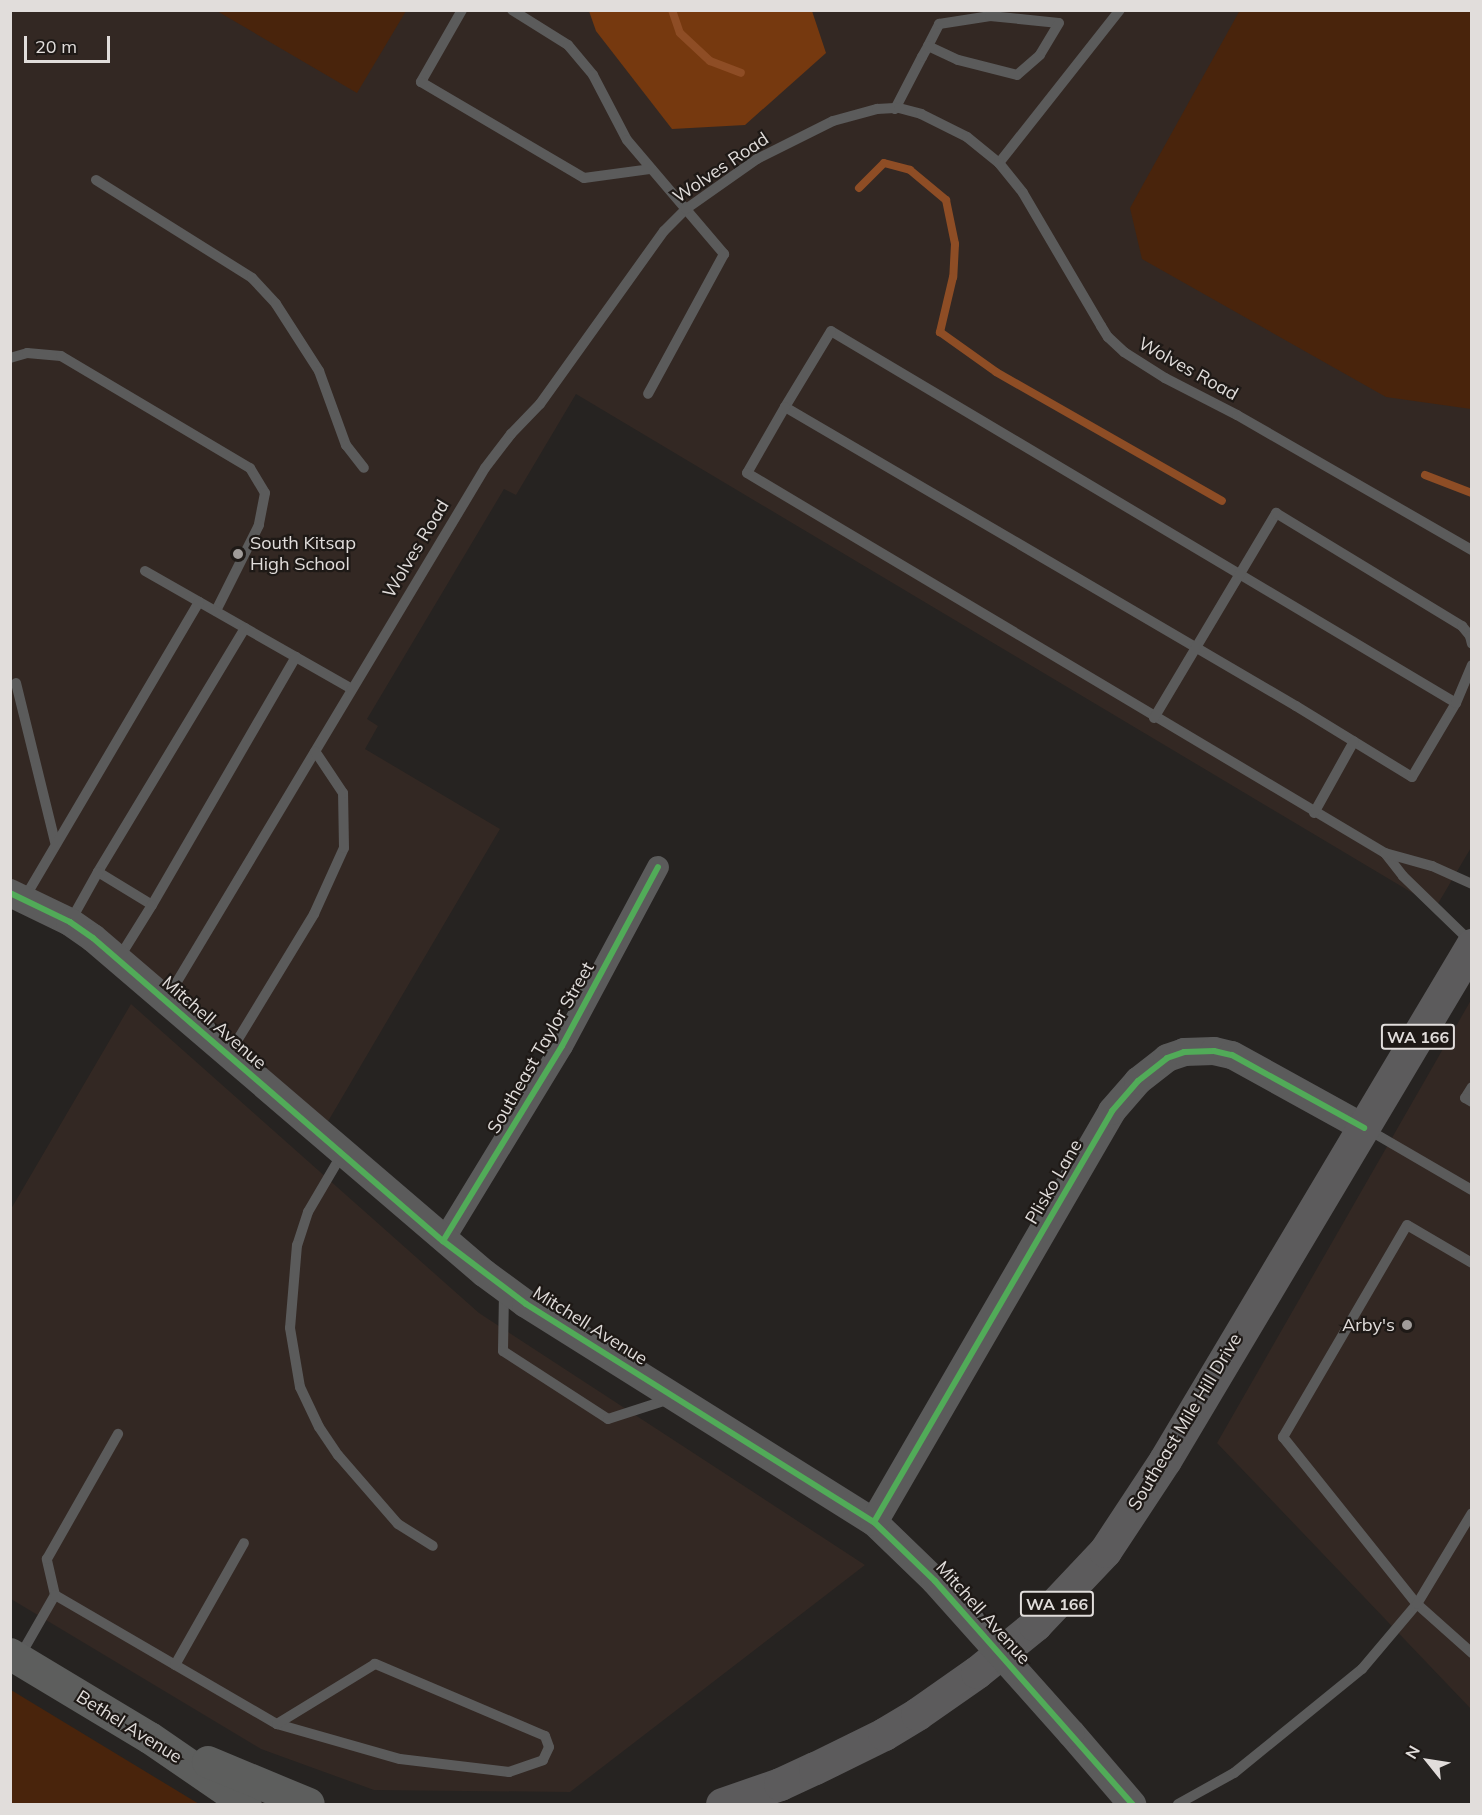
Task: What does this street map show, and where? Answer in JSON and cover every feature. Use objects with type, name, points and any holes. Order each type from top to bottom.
[{"type":"main road","name":"Southeast Mile Hill Drive","points":[[722,1804],[780,1785],[884,1734],[917,1714],[1035,1625],[1105,1551],[1165,1460],[1472,944]]},
{"type":"main road","name":"Bethel Avenue","points":[[14,1656],[150,1738],[246,1804]]},
{"type":"main road","points":[[150,1738],[309,1804]]},
{"type":"main road","name":"Southeast Mile Hill Drive","points":[[754,1804],[780,1785]]},
{"type":"street","name":"Southeast Taylor Street","points":[[444,1240],[562,1046],[658,867]]},
{"type":"street","name":"Mitchell Avenue","points":[[17,896],[70,922],[119,959],[342,1154],[504,1288],[874,1522],[935,1581],[1132,1804]]},
{"type":"street","name":"Plisko Lane","points":[[874,1522],[1112,1111],[1138,1082],[1167,1058],[1184,1052],[1214,1051],[1232,1055],[1364,1128]]},
{"type":"lane","points":[[462,10],[420,82],[584,178],[651,169]]},
{"type":"lane","points":[[512,10],[568,45],[593,75],[627,140],[724,254],[648,393]]},
{"type":"lane","points":[[999,163],[1120,10]]},
{"type":"lane","points":[[895,109],[927,46],[939,24],[990,16],[1059,23],[1040,55],[1017,75],[958,60],[927,46]]},
{"type":"lane","name":"Wolves Road","points":[[166,1000],[485,468],[511,434],[540,404],[663,231],[686,209],[757,159],[824,126],[877,109],[895,109],[921,114],[967,137],[999,163],[1023,193],[1108,337],[1124,352],[1165,378],[1237,416],[1472,550]]},
{"type":"lane","points":[[96,180],[252,278],[276,304],[318,371],[346,445],[364,468]]},
{"type":"lane","points":[[1456,703],[831,331],[747,473],[1385,854],[1432,866],[1472,884]]},
{"type":"lane","points":[[10,358],[27,353],[61,356],[250,468],[265,493],[259,525],[216,611]]},
{"type":"lane","points":[[785,407],[1412,777],[1456,703],[1472,665]]},
{"type":"lane","points":[[1154,718],[1276,513],[1462,626],[1470,636],[1472,644]]},
{"type":"lane","points":[[145,571],[352,689]]},
{"type":"lane","points":[[17,896],[55,842],[199,602]]},
{"type":"lane","points":[[70,922],[245,628]]},
{"type":"lane","points":[[119,959],[296,657]]},
{"type":"lane","points":[[16,683],[55,842]]},
{"type":"lane","points":[[1314,813],[1354,741]]},
{"type":"lane","points":[[229,1055],[314,914],[344,848],[343,793],[315,751]]},
{"type":"lane","points":[[1385,854],[1403,876],[1472,944]]},
{"type":"lane","points":[[98,872],[152,905]]},
{"type":"lane","points":[[1472,1087],[1465,1098],[1472,1102]]},
{"type":"lane","points":[[1364,1128],[1472,1190]]},
{"type":"lane","points":[[342,1154],[308,1212],[297,1245],[290,1328],[300,1387],[320,1427],[338,1455],[398,1524],[433,1546]]},
{"type":"lane","points":[[1472,1263],[1407,1225],[1283,1437],[1417,1604],[1472,1653]]},
{"type":"lane","points":[[504,1288],[503,1352],[608,1419],[676,1397]]},
{"type":"lane","points":[[14,1656],[55,1596],[47,1559],[118,1434]]},
{"type":"lane","points":[[1178,1804],[1234,1773],[1362,1669],[1417,1604],[1472,1513]]},
{"type":"lane","points":[[175,1665],[244,1543]]},
{"type":"lane","points":[[55,1596],[277,1724],[400,1759],[509,1772],[543,1760],[549,1747],[545,1736],[375,1664],[277,1724]]},
{"type":"shaded area","points":[[1240,10],[1471,11],[1471,409],[1386,397],[1142,259],[1130,208]]},
{"type":"shaded area","name":"South Kitsap High School","points":[[10,11],[1471,11],[1472,846],[1436,907],[576,394],[516,495],[504,489],[367,719],[378,726],[365,749],[500,829],[320,1135],[229,1055],[11,893]]},
{"type":"shaded area","points":[[217,11],[406,11],[357,93]]},
{"type":"shaded area","points":[[589,11],[812,11],[826,53],[745,125],[672,129],[596,31]]},
{"type":"shaded area","points":[[1471,1000],[1471,1709],[1217,1443]]},
{"type":"shaded area","points":[[131,1004],[479,1313],[865,1565],[570,1792],[374,1790],[261,1749],[11,1599],[11,1209]]},
{"type":"shaded area","points":[[11,1690],[199,1804],[11,1804]]},
{"type":"waterway","points":[[672,10],[680,33],[710,61],[741,73]]},
{"type":"waterway","points":[[859,188],[884,163],[910,170],[946,200],[955,244],[953,277],[940,332],[996,372],[1222,501]]},
{"type":"waterway","points":[[1425,475],[1472,493]]},
{"type":"cycle path","points":[[443,1241],[562,1046],[658,867]]},
{"type":"cycle path","points":[[10,893],[70,922],[93,938],[443,1241],[526,1304],[874,1522],[935,1581],[1132,1804]]},
{"type":"cycle path","points":[[874,1522],[1112,1111],[1138,1081],[1167,1058],[1184,1052],[1214,1051],[1232,1055],[1364,1128]]},
{"type":"place","name":"South Kitsap High School","points":[[238,554]]},
{"type":"place","name":"Arby's","points":[[1407,1325]]}]
